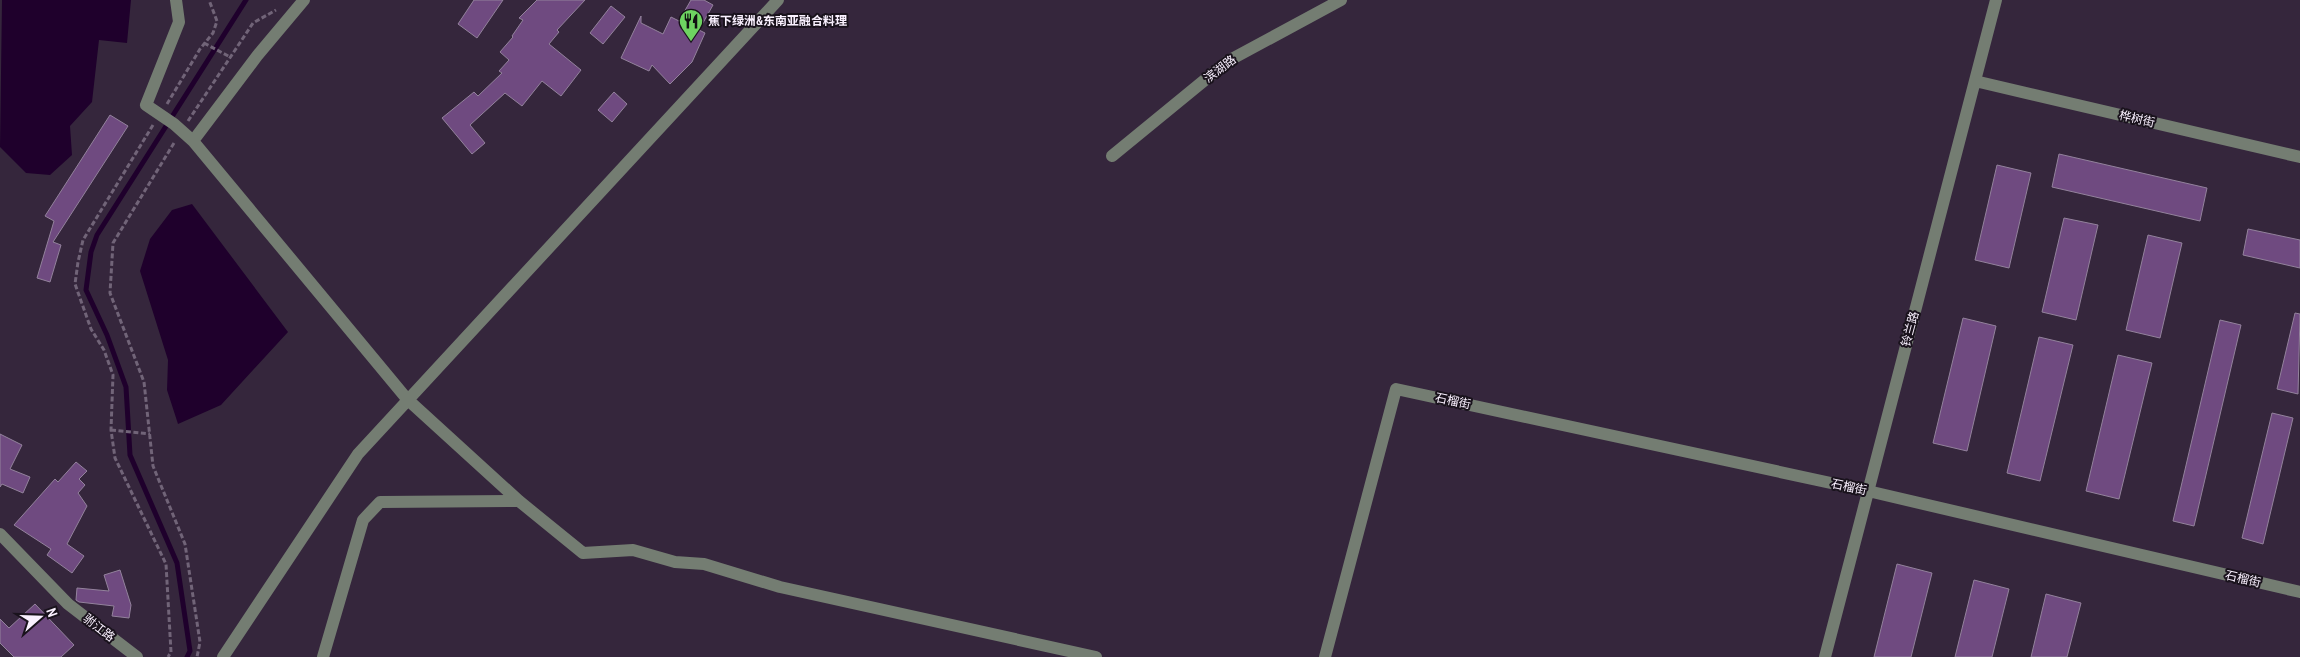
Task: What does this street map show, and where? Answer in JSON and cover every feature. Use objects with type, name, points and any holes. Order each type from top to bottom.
[{"type":"street","points":[[176,0],[179,22],[146,105],[178,127],[193,141],[407,399],[519,501],[583,553],[633,550],[676,562],[704,564],[780,587],[1096,657]]},
{"type":"street","points":[[193,141],[257,56],[304,0]]},
{"type":"street","points":[[223,657],[358,454],[778,0]]},
{"type":"street","name":"铃兰路","points":[[1825,657],[1996,0]]},
{"type":"street","name":"滨湖路","points":[[1112,156],[1228,61],[1334,2]]},
{"type":"street","name":"桦树街","points":[[1975,82],[2300,157]]},
{"type":"street","name":"石榴街","points":[[1325,657],[1396,389],[1868,491],[2300,592]]},
{"type":"street","points":[[323,657],[363,520],[380,502],[519,501]]},
{"type":"street","name":"驸江路","points":[[0,534],[68,604],[136,657]]},
{"type":"path","points":[[168,657],[171,652],[166,564],[115,458],[111,430],[113,375],[104,350],[91,329],[75,284],[83,240],[204,43],[212,33],[217,21],[209,0]]},
{"type":"path","points":[[197,657],[200,642],[185,544],[153,466],[144,382],[110,293],[113,242],[178,127],[253,23],[277,9]]},
{"type":"path","points":[[204,43],[230,57]]},
{"type":"path","points":[[111,430],[150,434]]},
{"type":"shaded area","points":[[2,0],[131,0],[127,43],[99,40],[92,102],[70,126],[72,155],[50,175],[26,173],[0,147]]},
{"type":"shaded area","points":[[192,204],[288,332],[221,405],[178,424],[167,390],[168,360],[140,271],[150,239],[172,210]]},
{"type":"building","points":[[474,0],[503,0],[477,38],[458,24]]},
{"type":"building","points":[[537,0],[585,0],[557,30],[559,32],[549,44],[581,70],[561,96],[542,81],[522,106],[505,93],[470,125],[485,143],[472,154],[442,118],[474,92],[478,96],[502,73],[499,71],[509,60],[500,52],[513,37],[523,20],[519,18]]},
{"type":"building","points":[[691,0],[704,0],[713,5],[699,30],[705,33],[692,62],[670,84],[652,65],[649,71],[621,58],[641,16],[641,23],[663,34],[671,17],[679,21]]},
{"type":"building","points":[[611,6],[625,17],[603,44],[590,33]]},
{"type":"building","points":[[614,92],[627,104],[612,122],[598,110]]},
{"type":"building","points":[[110,115],[128,126],[53,242],[61,245],[50,282],[37,278],[54,221],[45,216]]},
{"type":"building","points":[[2059,154],[2207,188],[2200,221],[2052,187]]},
{"type":"building","points":[[1997,165],[2031,173],[2009,268],[1975,260]]},
{"type":"building","points":[[2064,218],[2098,225],[2076,320],[2042,312]]},
{"type":"building","points":[[2248,229],[2300,240],[2300,268],[2243,255]]},
{"type":"building","points":[[2148,235],[2182,243],[2160,338],[2126,330]]},
{"type":"building","points":[[2295,313],[2300,314],[2298,394],[2277,389]]},
{"type":"building","points":[[1963,318],[1996,326],[1967,451],[1933,443]]},
{"type":"building","points":[[2220,320],[2241,325],[2194,526],[2173,521]]},
{"type":"building","points":[[2039,337],[2073,345],[2040,481],[2007,473]]},
{"type":"building","points":[[2118,355],[2152,363],[2119,499],[2086,491]]},
{"type":"building","points":[[2272,413],[2293,418],[2263,544],[2242,538]]},
{"type":"building","points":[[0,434],[22,445],[10,469],[30,477],[23,493],[2,484],[0,487]]},
{"type":"building","points":[[76,462],[87,471],[79,479],[85,485],[78,493],[87,506],[67,544],[84,556],[72,573],[47,555],[51,549],[14,525],[55,479],[58,482]]},
{"type":"building","points":[[1897,564],[1932,573],[1911,657],[1874,657]]},
{"type":"building","points":[[120,570],[131,605],[129,618],[112,616],[114,606],[79,602],[76,600],[77,588],[109,591],[104,575]]},
{"type":"building","points":[[1974,580],[2009,589],[1992,657],[1955,657]]},
{"type":"building","points":[[2046,594],[2081,603],[2067,657],[2031,657]]},
{"type":"building","points":[[35,604],[74,645],[61,657],[14,657],[0,643],[0,619],[9,628]]},
{"type":"waterway","points":[[187,657],[190,651],[177,563],[130,455],[126,387],[107,335],[86,290],[91,252],[97,235],[246,0]]},
{"type":"place","name":"蕉下绿洲&东南亚融合料理","points":[[691,42]]}]
